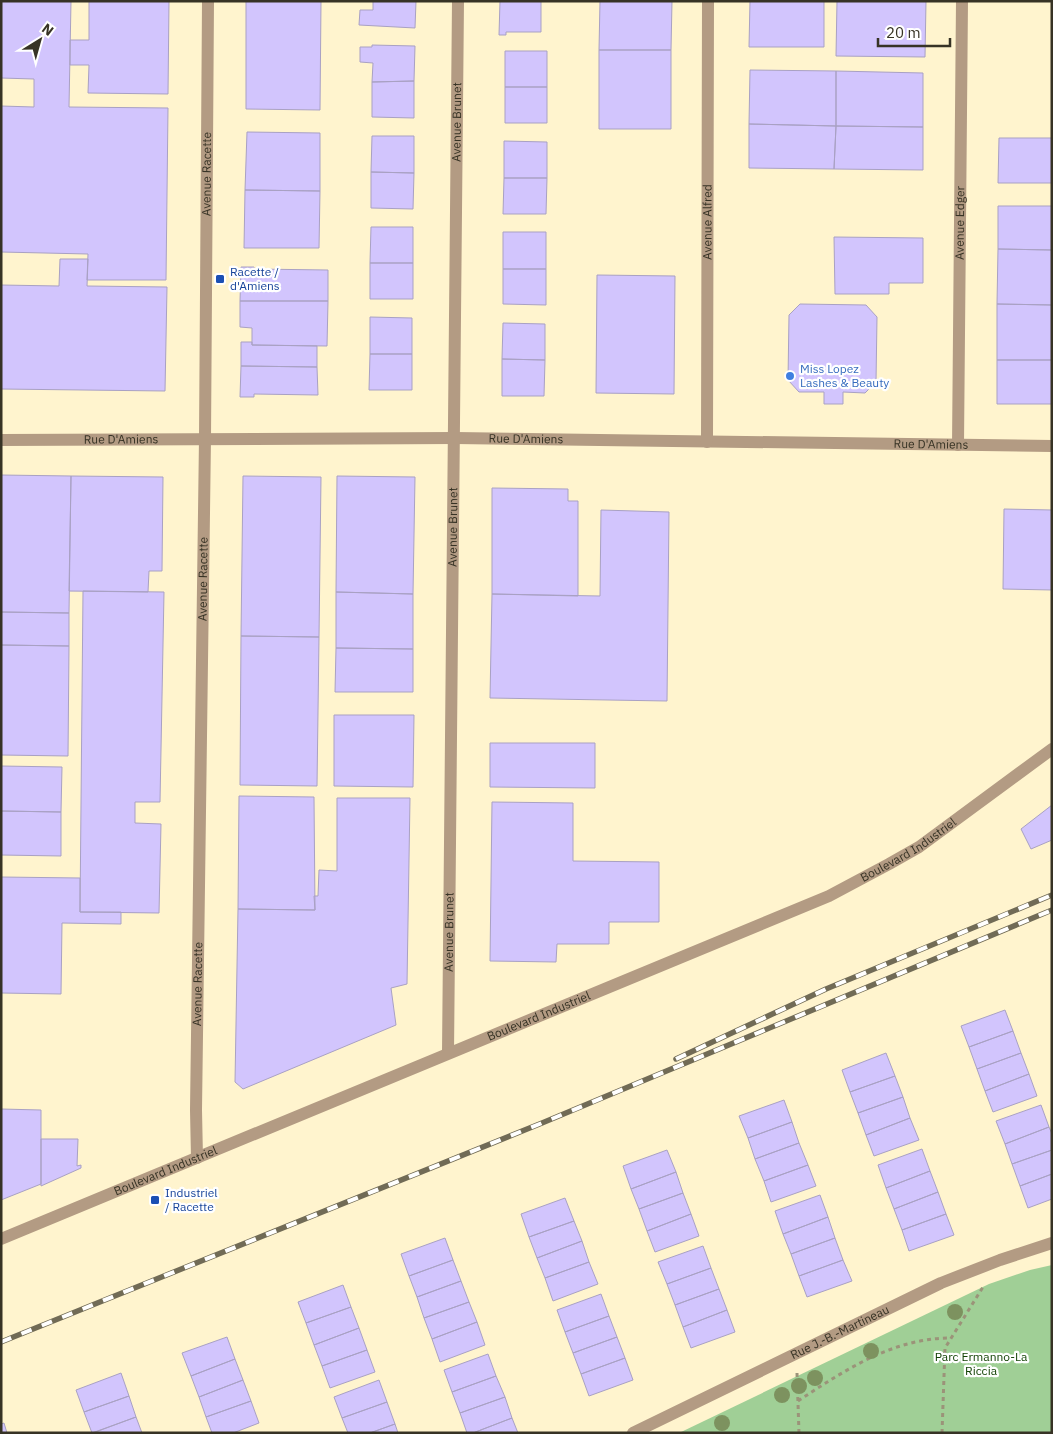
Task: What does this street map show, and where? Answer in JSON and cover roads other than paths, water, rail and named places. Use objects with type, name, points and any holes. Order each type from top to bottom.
[{"type":"street","name":"Avenue Racette","points":[[197,1158],[208,1]]},
{"type":"street","name":"Avenue Brunet","points":[[448,1053],[458,1]]},
{"type":"street","name":"Avenue Alfred","points":[[707,442],[708,1]]},
{"type":"street","name":"Avenue Edger","points":[[958,445],[962,1]]},
{"type":"street","name":"Rue D'Amiens","points":[[1,440],[455,438],[1052,446]]},
{"type":"street","name":"Boulevard Industriel","points":[[1,1239],[829,896],[919,846],[1052,749]]},
{"type":"street","name":"Rue J.-B.-Martineau","points":[[634,1433],[941,1283],[1000,1260],[1052,1243]]},
{"type":"railway","points":[[676,1059],[826,989],[1052,895]]},
{"type":"railway","points":[[1,1342],[542,1123],[1052,910]]},
{"type":"place","name":"Racette / d'Amiens","points":[[220,279]]},
{"type":"place","name":"Miss Lopez Lashes & Beauty","points":[[790,376]]},
{"type":"place","name":"Industriel / Racette","points":[[155,1200]]},
{"type":"park label","name":"Parc Ermanno-La Riccia","points":[[981,1364]]}]
